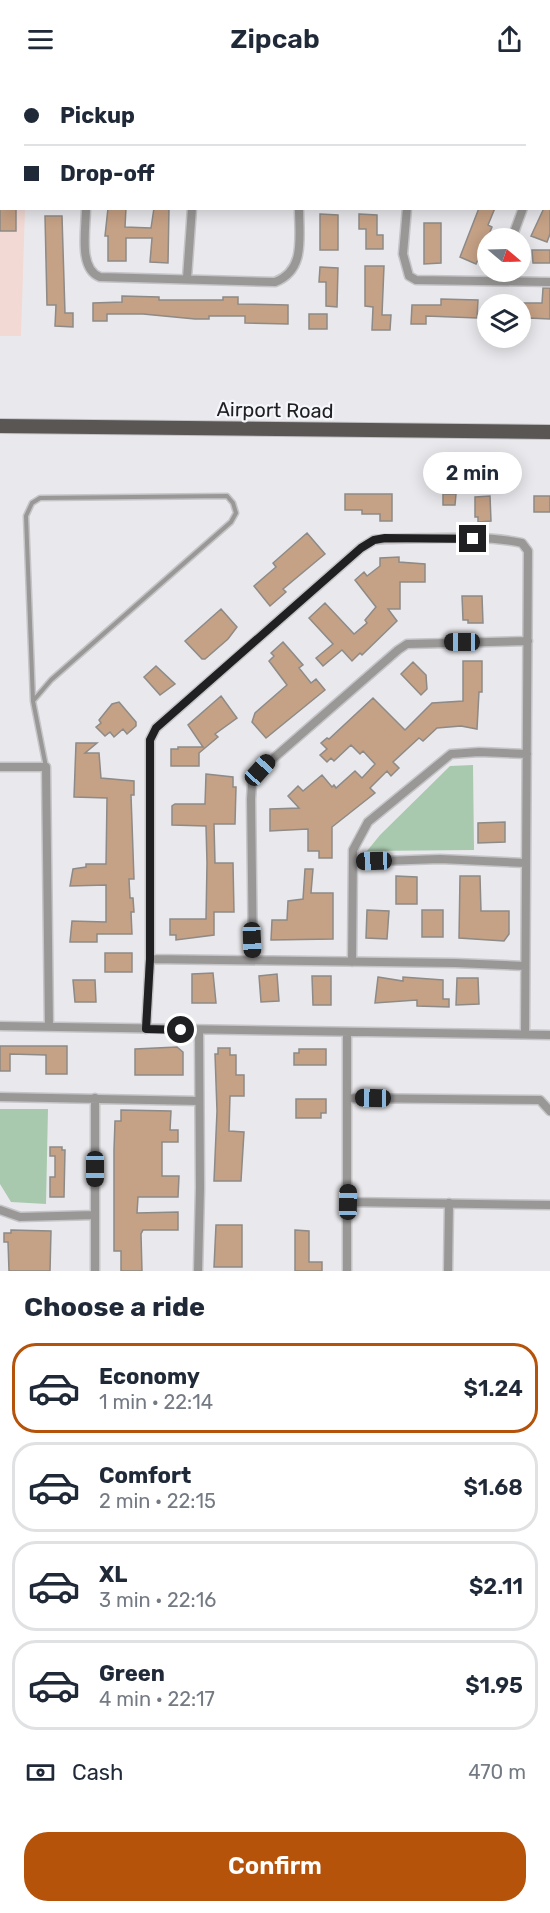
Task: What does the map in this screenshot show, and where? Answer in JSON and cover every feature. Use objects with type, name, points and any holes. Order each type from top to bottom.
[{"type":"main road","name":"Airport Road","points":[[0,426],[550,432]]},
{"type":"street","points":[[86,210],[86,263],[93,274],[100,277],[275,282],[286,278],[298,260],[299,210]]},
{"type":"street","points":[[187,278],[192,210]]},
{"type":"street","points":[[406,210],[403,254],[408,276],[424,282],[477,282]]},
{"type":"street","points":[[516,228],[522,210]]},
{"type":"street","points":[[531,282],[550,282]]},
{"type":"street","points":[[146,1029],[150,959],[150,740],[156,728],[361,548],[374,540],[385,538],[522,543],[526,546],[529,560],[525,1034]]},
{"type":"street","points":[[253,960],[251,799],[252,784],[260,770],[398,650],[408,644],[528,641]]},
{"type":"street","points":[[352,962],[353,850],[368,822],[451,754],[527,754]]},
{"type":"street","points":[[0,767],[46,767],[49,1027]]},
{"type":"street","points":[[352,862],[440,859],[525,862]]},
{"type":"street","points":[[150,959],[525,966]]},
{"type":"street","points":[[0,1026],[550,1035]]},
{"type":"street","points":[[198,1271],[199,1030]]},
{"type":"street","points":[[347,1033],[349,1098],[347,1271]]},
{"type":"street","points":[[0,1097],[199,1101]]},
{"type":"street","points":[[94,1098],[94,1271]]},
{"type":"street","points":[[349,1098],[540,1100],[550,1111]]},
{"type":"street","points":[[348,1202],[550,1204]]},
{"type":"street","points":[[448,1271],[449,1203]]},
{"type":"street","points":[[0,1210],[20,1217],[95,1215]]},
{"type":"lane","points":[[33,701],[51,680],[231,522],[236,513],[227,496],[40,498],[32,503],[26,516],[33,701],[46,767]]},
{"type":"shaded area","points":[[0,210],[25,210],[21,336],[0,336]]},
{"type":"green space","points":[[473,765],[474,850],[367,851],[380,835],[450,766]]},
{"type":"green space","points":[[0,1109],[48,1109],[46,1204],[11,1202],[0,1184]]},
{"type":"building","points":[[0,210],[16,210],[16,231],[0,231]]},
{"type":"building","points":[[108,210],[126,210],[125,227],[151,228],[154,210],[169,210],[168,263],[150,262],[152,238],[126,238],[126,261],[108,261],[108,236],[105,236]]},
{"type":"building","points":[[478,210],[494,210],[488,225],[492,228],[477,228],[476,264],[460,257]]},
{"type":"building","points":[[543,210],[550,210],[550,234],[547,242],[531,236]]},
{"type":"building","points":[[320,214],[338,215],[338,250],[320,250]]},
{"type":"building","points":[[359,214],[377,215],[377,235],[383,235],[383,249],[366,249],[366,229],[359,229]]},
{"type":"building","points":[[45,216],[62,216],[65,313],[73,313],[73,327],[55,326],[56,305],[47,305]]},
{"type":"building","points":[[424,223],[441,223],[441,263],[424,264]]},
{"type":"building","points":[[532,250],[550,250],[550,263],[533,263]]},
{"type":"building","points":[[365,266],[384,266],[382,315],[391,315],[390,330],[372,330],[373,307],[365,306]]},
{"type":"building","points":[[320,267],[338,268],[337,307],[326,306],[326,282],[319,282]]},
{"type":"building","points":[[543,288],[550,288],[550,319],[531,318],[531,303],[542,303]]},
{"type":"building","points":[[122,296],[159,297],[159,300],[223,300],[223,297],[238,297],[238,304],[288,305],[288,324],[245,323],[245,316],[209,316],[209,319],[195,319],[143,314],[107,314],[107,321],[93,321],[93,303],[122,302]]},
{"type":"building","points":[[441,299],[477,300],[477,318],[426,316],[426,324],[411,324],[412,305],[441,305]]},
{"type":"building","points":[[309,314],[327,314],[327,329],[309,329]]},
{"type":"building","points":[[345,494],[392,494],[392,521],[380,521],[380,514],[362,514],[362,510],[345,510]]},
{"type":"building","points":[[443,494],[456,494],[455,505],[443,505]]},
{"type":"building","points":[[490,496],[491,521],[478,522],[478,517],[475,517],[475,497]]},
{"type":"building","points":[[534,496],[550,496],[550,512],[534,512]]},
{"type":"building","points":[[307,533],[325,554],[283,589],[286,592],[270,606],[254,586],[276,567],[273,563]]},
{"type":"building","points":[[399,557],[399,562],[425,564],[425,582],[400,582],[400,609],[388,609],[397,621],[362,655],[360,653],[352,661],[342,650],[323,666],[316,658],[333,644],[309,618],[325,603],[354,634],[367,623],[365,620],[376,607],[355,580],[364,572],[367,576],[380,566],[380,558]]},
{"type":"building","points":[[462,596],[482,596],[483,623],[468,623],[468,620],[463,620]]},
{"type":"building","points":[[221,609],[237,627],[228,639],[205,659],[202,659],[185,641]]},
{"type":"building","points":[[283,642],[303,665],[299,668],[311,683],[316,679],[325,690],[266,738],[252,722],[255,713],[287,685],[269,661],[274,656],[271,653]]},
{"type":"building","points":[[463,661],[482,661],[482,692],[479,692],[477,729],[461,726],[437,728],[423,741],[419,738],[393,762],[399,768],[391,776],[387,771],[370,788],[375,793],[332,827],[332,858],[319,858],[319,851],[308,851],[308,829],[270,831],[270,809],[299,808],[288,796],[298,786],[303,791],[322,775],[332,787],[334,785],[336,788],[355,771],[362,778],[375,764],[363,751],[360,754],[351,745],[334,761],[331,758],[327,762],[320,755],[327,749],[321,743],[329,739],[373,698],[405,730],[432,703],[463,701]]},
{"type":"building","points":[[413,662],[426,675],[427,689],[421,695],[401,674]]},
{"type":"building","points":[[156,666],[175,684],[160,695],[144,677]]},
{"type":"building","points":[[221,696],[237,718],[215,734],[218,737],[199,753],[199,766],[171,766],[171,749],[203,747],[188,725]]},
{"type":"building","points":[[119,702],[136,722],[136,726],[127,734],[123,729],[114,737],[110,732],[105,736],[96,727],[101,723],[99,720],[112,704]]},
{"type":"building","points":[[76,743],[97,743],[85,753],[99,753],[101,778],[134,781],[134,795],[131,795],[134,879],[129,879],[130,898],[133,898],[134,912],[131,912],[132,934],[97,934],[97,942],[70,942],[72,921],[106,922],[106,885],[70,886],[73,869],[86,867],[86,864],[106,864],[107,798],[74,797]]},
{"type":"building","points":[[206,774],[233,777],[233,787],[236,787],[235,824],[214,824],[215,863],[233,863],[234,912],[214,912],[214,935],[176,940],[176,935],[170,935],[170,919],[206,919],[206,826],[172,825],[172,806],[175,804],[205,804]]},
{"type":"building","points":[[505,822],[505,842],[478,843],[478,823]]},
{"type":"building","points":[[305,869],[313,869],[311,893],[333,893],[333,939],[271,940],[272,920],[287,920],[288,901],[303,899]]},
{"type":"building","points":[[396,876],[417,877],[417,904],[396,904]]},
{"type":"building","points":[[460,876],[480,876],[481,911],[509,911],[509,934],[504,941],[459,938]]},
{"type":"building","points":[[367,910],[389,911],[387,939],[366,938]]},
{"type":"building","points":[[422,910],[443,910],[443,937],[422,937]]},
{"type":"building","points":[[105,953],[132,953],[132,972],[105,972]]},
{"type":"building","points":[[213,973],[216,1003],[192,1003],[192,974]]},
{"type":"building","points":[[277,974],[279,1001],[261,1002],[259,976]]},
{"type":"building","points":[[312,976],[331,976],[331,1005],[313,1005]]},
{"type":"building","points":[[378,977],[403,981],[403,977],[443,980],[443,999],[449,999],[449,1007],[417,1006],[417,1000],[375,1003]]},
{"type":"building","points":[[457,978],[478,978],[479,1004],[456,1005]]},
{"type":"building","points":[[73,980],[95,980],[96,1002],[75,1002]]},
{"type":"building","points":[[0,1046],[67,1046],[67,1074],[46,1074],[46,1055],[10,1054],[10,1071],[0,1071]]},
{"type":"building","points":[[177,1047],[183,1052],[183,1075],[135,1075],[135,1049]]},
{"type":"building","points":[[218,1048],[230,1048],[230,1055],[236,1055],[236,1075],[244,1075],[244,1096],[230,1096],[229,1131],[244,1132],[241,1181],[214,1181],[217,1111],[215,1054],[218,1054]]},
{"type":"building","points":[[299,1049],[326,1049],[326,1065],[294,1065],[294,1053],[299,1053]]},
{"type":"building","points":[[296,1099],[326,1099],[326,1113],[321,1113],[321,1118],[296,1118]]},
{"type":"building","points":[[121,1110],[171,1111],[170,1130],[178,1130],[178,1142],[162,1142],[162,1176],[179,1176],[178,1197],[138,1197],[137,1213],[178,1212],[178,1230],[143,1230],[141,1234],[142,1271],[121,1271],[121,1251],[114,1251],[115,1121],[121,1121]]},
{"type":"building","points":[[50,1147],[62,1147],[62,1150],[65,1150],[64,1197],[50,1197],[50,1177],[55,1177],[55,1156],[50,1156]]},
{"type":"building","points":[[216,1225],[242,1225],[242,1267],[214,1267]]},
{"type":"building","points":[[11,1230],[51,1231],[50,1271],[9,1271],[8,1242],[4,1242],[4,1233],[11,1233]]},
{"type":"building","points":[[295,1230],[309,1231],[309,1262],[322,1262],[322,1271],[295,1271]]},
{"type":"route","points":[[181,1030],[146,1029],[150,959],[150,740],[156,728],[249,644],[361,548],[374,540],[385,538],[473,539]]}]
